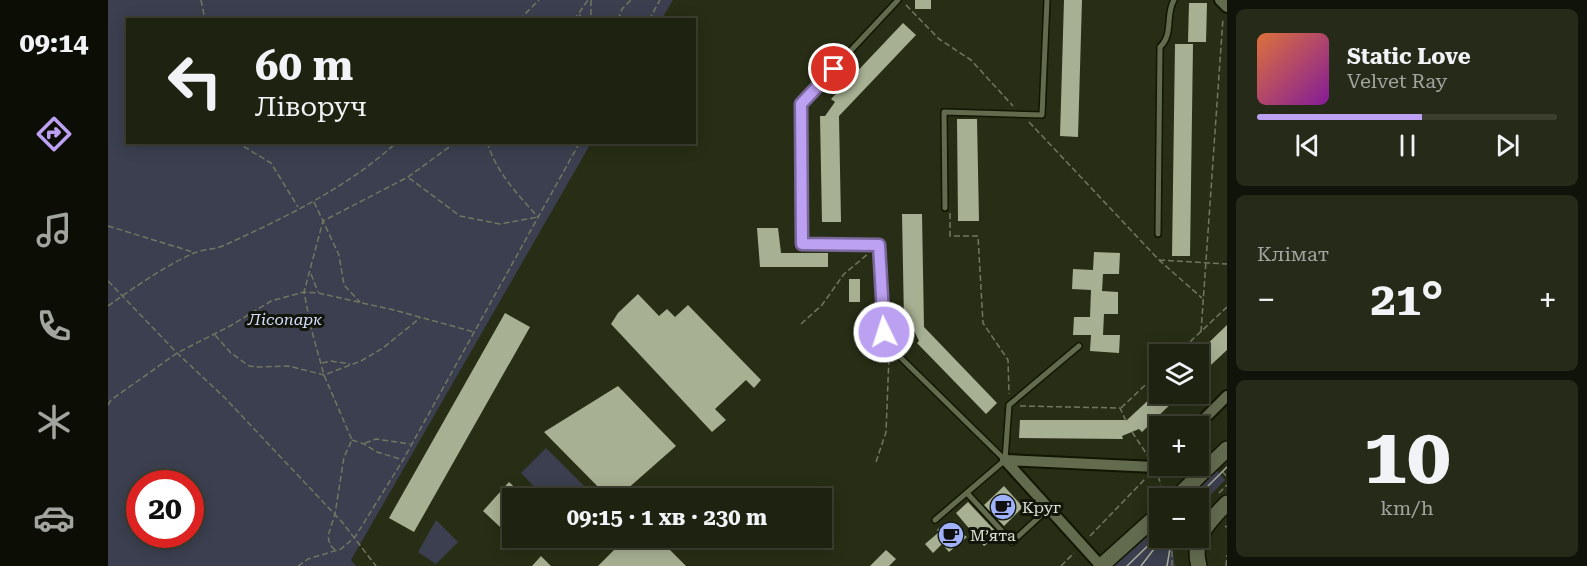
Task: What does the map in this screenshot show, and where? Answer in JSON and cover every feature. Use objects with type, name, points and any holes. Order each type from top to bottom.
[{"type":"main road","points":[[1186,488],[1227,448]]},
{"type":"main road","points":[[1199,566],[1196,555],[1200,538],[1206,525],[1227,503]]},
{"type":"main road","points":[[1101,566],[1149,523]]},
{"type":"street","points":[[1207,416],[1227,396]]},
{"type":"street","points":[[1005,460],[1149,465]]},
{"type":"street","points":[[1005,460],[1101,566]]},
{"type":"lane","points":[[900,0],[801,104],[802,244],[879,245],[884,332],[898,355],[1005,460]]},
{"type":"lane","points":[[945,208],[944,112],[1042,115],[1047,0]]},
{"type":"lane","points":[[1158,234],[1160,47],[1166,41],[1169,14],[1174,0]]},
{"type":"lane","points":[[935,520],[1005,460],[1009,405],[1079,346]]},
{"type":"lane","points":[[966,493],[1012,542],[1049,508]]},
{"type":"path","points":[[201,0],[205,18]]},
{"type":"path","points":[[521,18],[539,0]]},
{"type":"path","points":[[575,18],[589,0]]},
{"type":"path","points":[[589,0],[591,18]]},
{"type":"path","points":[[619,18],[622,9],[631,0]]},
{"type":"path","points":[[650,18],[660,0]]},
{"type":"path","points":[[900,0],[939,39],[971,60],[1159,260],[1202,298]]},
{"type":"path","points":[[1201,332],[1204,263],[1224,4]]},
{"type":"path","points":[[579,18],[581,10]]},
{"type":"path","points":[[239,144],[271,163],[299,208]]},
{"type":"path","points":[[108,306],[150,277],[195,252],[222,247],[314,201],[372,165],[395,144]]},
{"type":"path","points":[[403,460],[377,452],[352,440],[324,375],[304,292],[323,221],[408,177],[453,144]]},
{"type":"path","points":[[488,144],[510,186],[538,217]]},
{"type":"path","points":[[297,566],[308,559],[341,549],[355,537],[403,460],[579,144]]},
{"type":"path","points":[[408,177],[460,216],[500,224],[538,217]]},
{"type":"path","points":[[314,201],[339,255],[344,285],[360,302]]},
{"type":"path","points":[[950,213],[950,236],[978,236],[983,322],[1008,360],[1009,405],[1120,408],[1149,381]]},
{"type":"path","points":[[108,226],[195,252]]},
{"type":"path","points":[[801,324],[822,305],[844,274],[879,245]]},
{"type":"path","points":[[1159,260],[1227,264]]},
{"type":"path","points":[[310,273],[318,293]]},
{"type":"path","points":[[108,281],[177,353],[225,397],[335,514],[355,537],[374,565]]},
{"type":"path","points":[[108,405],[111,400],[177,353],[271,301],[304,292],[360,302],[474,332]]},
{"type":"path","points":[[1188,344],[1227,307]]},
{"type":"path","points":[[214,334],[231,353],[249,366],[260,368],[289,366],[324,375],[352,365],[383,348],[421,318]]},
{"type":"path","points":[[876,462],[886,432],[889,340]]},
{"type":"path","points":[[321,363],[331,361],[352,365]]},
{"type":"path","points":[[1120,408],[1127,423]]},
{"type":"path","points":[[1132,432],[1149,454]]},
{"type":"path","points":[[364,444],[376,439],[411,444]]},
{"type":"path","points":[[330,551],[328,536],[335,514],[339,475],[352,440]]},
{"type":"path","points":[[1061,566],[1149,473]]},
{"type":"path","points":[[330,545],[336,550]]},
{"type":"path","points":[[1172,548],[1172,566]]},
{"type":"path","points":[[1226,566],[1227,555]]},
{"type":"green space","name":"Лісопарк","points":[[108,0],[673,0],[662,18],[126,18],[126,144],[590,144],[351,560],[356,566],[108,566]]},
{"type":"green space","points":[[546,448],[586,488],[535,488],[521,473]]},
{"type":"green space","points":[[1215,468],[1225,480],[1209,497],[1209,488],[1194,488]]},
{"type":"green space","points":[[436,520],[458,542],[436,564],[418,552]]},
{"type":"green space","points":[[1149,531],[1149,548],[1172,548],[1175,566],[1113,566]]},
{"type":"building","points":[[915,0],[931,0],[931,9],[915,9]]},
{"type":"building","points":[[1064,0],[1082,0],[1078,137],[1060,136]]},
{"type":"building","points":[[1189,3],[1207,3],[1206,42],[1188,42]]},
{"type":"building","points":[[903,23],[916,35],[839,116],[841,222],[822,222],[820,116],[825,116],[835,102],[831,99]]},
{"type":"building","points":[[1175,44],[1193,44],[1190,256],[1172,256]]},
{"type":"building","points":[[957,119],[977,119],[979,221],[958,221]]},
{"type":"building","points":[[902,214],[922,214],[924,327],[997,403],[986,414],[917,343],[919,341],[909,320],[904,321]]},
{"type":"building","points":[[757,228],[778,228],[781,253],[828,253],[828,267],[760,267]]},
{"type":"building","points":[[1094,252],[1120,253],[1119,274],[1103,274],[1102,291],[1118,292],[1118,314],[1104,314],[1103,335],[1120,335],[1119,353],[1090,351],[1091,335],[1073,335],[1074,317],[1090,317],[1091,290],[1072,289],[1073,269],[1093,270]]},
{"type":"building","points":[[849,279],[860,279],[860,302],[849,302]]},
{"type":"building","points":[[638,294],[659,316],[667,309],[675,317],[688,305],[761,380],[754,388],[746,380],[715,409],[726,420],[712,432],[611,324],[618,313]]},
{"type":"building","points":[[505,313],[530,327],[414,532],[389,518]]},
{"type":"building","points":[[1227,325],[1227,350],[1209,367],[1207,344]]},
{"type":"building","points":[[618,386],[676,446],[628,488],[599,488],[544,432]]},
{"type":"building","points":[[1149,400],[1149,404],[1171,404],[1158,416],[1149,416],[1149,425],[1142,432],[1139,429],[1122,436],[1123,439],[1019,438],[1020,420],[1127,420]]},
{"type":"building","points":[[509,482],[515,488],[504,488]]},
{"type":"building","name":"Круг","points":[[1004,486],[1023,507],[1004,526],[984,505]]},
{"type":"building","points":[[502,490],[502,529],[483,511]]},
{"type":"building","points":[[968,502],[999,535],[984,546],[956,513]]},
{"type":"building","name":"Мʼята","points":[[945,523],[967,537],[949,552],[942,544],[933,553],[925,544],[939,532],[937,530]]},
{"type":"building","points":[[616,548],[668,548],[686,566],[598,566]]},
{"type":"building","points":[[886,550],[896,559],[889,566],[870,566]]},
{"type":"building","points":[[541,556],[551,566],[532,566]]},
{"type":"tram line","points":[[1206,488],[1227,467]]},
{"type":"tram line","points":[[1127,566],[1149,545]]},
{"type":"tram line","points":[[1141,566],[1155,548]]},
{"type":"tram line","points":[[1167,566],[1170,548]]},
{"type":"place","name":"Круг","points":[[1003,507]]},
{"type":"place","name":"Мʼята","points":[[951,535]]},
{"type":"route","points":[[834,69],[801,104],[802,244],[879,245],[884,332]]}]
